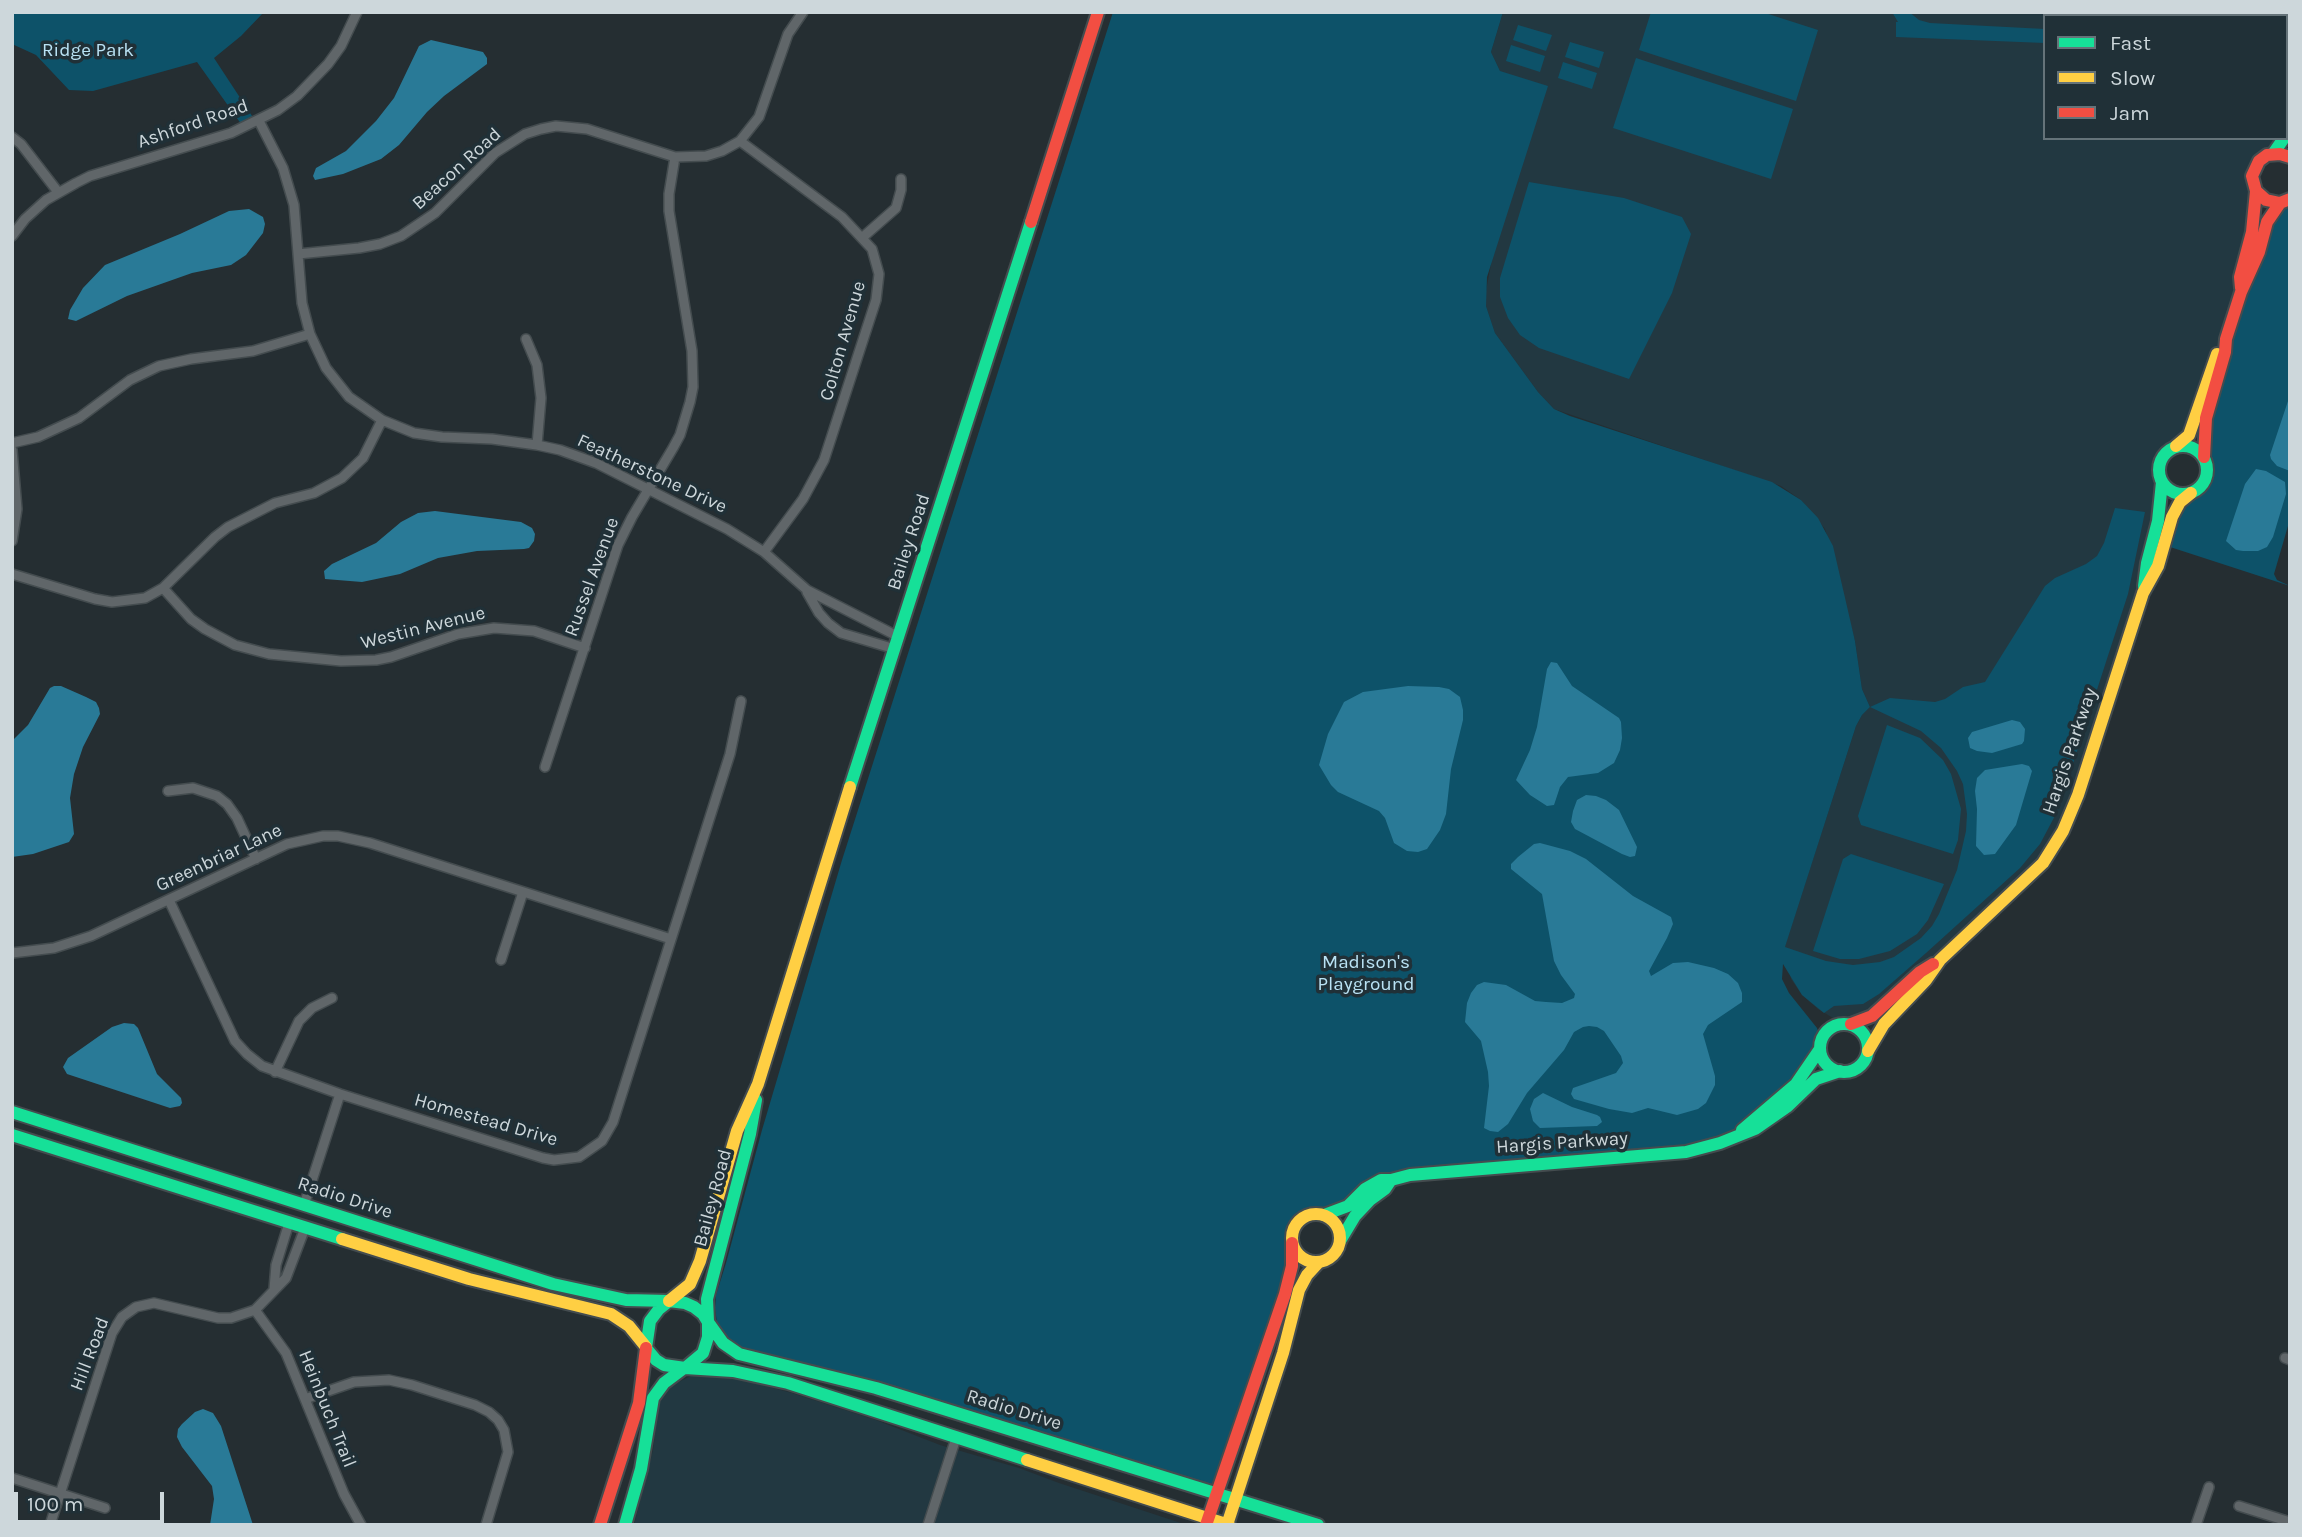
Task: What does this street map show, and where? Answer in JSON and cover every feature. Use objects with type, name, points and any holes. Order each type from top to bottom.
[{"type":"main road","name":"Bailey Road","points":[[669,1301],[686,1288],[696,1273],[737,1131],[758,1084],[1098,12]]},
{"type":"main road","points":[[2273,154],[2283,140]]},
{"type":"main road","points":[[2241,292],[2240,277],[2252,232],[2256,191],[2252,176],[2254,168],[2263,158],[2273,154],[2290,158]]},
{"type":"main road","points":[[2256,191],[2266,200],[2285,201]]},
{"type":"main road","points":[[2226,339],[2218,350],[2189,435],[2168,450],[2160,461],[2159,475],[2162,482],[2175,492],[2190,493],[2202,485],[2206,478],[2206,418],[2225,352],[2226,339],[2241,292],[2259,252],[2267,222],[2285,201]]},
{"type":"main road","points":[[2176,446],[2192,447],[2204,457]]},
{"type":"main road","name":"Hargis Parkway","points":[[1868,1051],[1884,1024],[1940,960],[2043,863],[2063,831],[2078,795],[2143,593],[2147,563],[2158,521],[2162,482]]},
{"type":"main road","name":"Hargis Parkway","points":[[2143,593],[2158,566],[2172,517],[2180,502],[2190,493]]},
{"type":"main road","name":"Hargis Parkway","points":[[1852,1024],[1872,1016],[1920,972],[1940,960]]},
{"type":"main road","points":[[1852,1024],[1863,1032],[1868,1044],[1866,1059],[1855,1069],[1840,1071],[1826,1063],[1820,1049],[1829,1029],[1852,1024]]},
{"type":"main road","name":"Hargis Parkway","points":[[1733,1137],[1796,1084],[1820,1049]]},
{"type":"main road","name":"Hargis Parkway","points":[[1324,1215],[1348,1206],[1366,1189],[1381,1180],[1422,1173],[1686,1152],[1720,1143],[1755,1129],[1797,1098],[1816,1079],[1840,1071]]},
{"type":"main road","name":"Bailey Road","points":[[708,1321],[707,1299],[750,1134],[758,1084]]},
{"type":"main road","name":"Radio Drive","points":[[12,1112],[553,1284],[626,1300],[669,1301]]},
{"type":"main road","name":"Radio Drive","points":[[12,1135],[469,1279],[611,1314],[629,1326],[646,1348]]},
{"type":"main road","points":[[646,1348],[664,1365],[733,1371],[770,1378],[1207,1522],[1228,1525],[1283,1353],[1299,1290],[1307,1275],[1319,1262],[1333,1255],[1354,1216],[1385,1189],[1391,1180]]},
{"type":"main road","points":[[1207,1522],[1288,1284],[1292,1266],[1293,1231],[1299,1221],[1311,1214],[1324,1215],[1335,1223],[1340,1242]]},
{"type":"main road","points":[[1292,1243],[1305,1260],[1319,1262]]},
{"type":"main road","points":[[600,1525],[639,1403],[650,1321],[669,1301],[685,1303],[694,1307],[708,1321],[708,1337],[703,1353],[664,1383],[653,1398],[641,1469],[625,1525]]},
{"type":"main road","name":"Radio Drive","points":[[708,1321],[723,1343],[739,1354],[864,1384],[1318,1525]]},
{"type":"street","name":"Ashford Road","points":[[12,236],[35,210],[58,192],[90,176],[232,133],[259,121],[313,82],[341,46],[357,12]]},
{"type":"street","name":"Beacon Road","points":[[298,254],[359,248],[401,236],[435,213],[495,153],[525,134],[541,129],[556,126],[587,129],[675,157],[706,156],[722,151],[740,141],[760,117],[788,34],[803,12]]},
{"type":"street","name":"Featherstone Drive","points":[[259,121],[283,168],[294,205],[302,303],[310,334],[322,361],[349,397],[382,420],[414,433],[537,445],[588,460],[727,528],[764,552],[807,590],[897,643]]},
{"type":"street","points":[[12,137],[58,192]]},
{"type":"street","name":"Colton Avenue","points":[[740,141],[842,217],[863,237],[872,249],[879,274],[876,300],[824,460],[803,499],[764,552]]},
{"type":"street","name":"Russel Avenue","points":[[545,767],[618,545],[680,435],[693,387],[692,351],[671,231],[669,194],[675,157]]},
{"type":"street","points":[[863,237],[896,208],[901,179]]},
{"type":"street","points":[[12,443],[38,437],[79,418],[130,380],[159,366],[253,351],[310,334]]},
{"type":"street","points":[[526,340],[537,365],[541,398],[537,445]]},
{"type":"street","points":[[12,574],[95,600],[112,602],[145,598],[163,589],[228,527],[275,503],[314,493],[342,478],[363,458],[382,420]]},
{"type":"street","points":[[12,450],[17,509],[12,541]]},
{"type":"street","name":"Westin Avenue","points":[[163,589],[191,619],[205,629],[235,645],[269,654],[341,662],[376,660],[458,634],[494,628],[534,631],[585,648]]},
{"type":"street","name":"Featherstone Drive","points":[[807,590],[819,613],[841,633],[897,643]]},
{"type":"street","name":"Homestead Drive","points":[[169,900],[235,1041],[247,1054],[275,1072],[543,1158],[554,1160],[579,1157],[602,1141],[613,1122],[730,754],[741,701]]},
{"type":"street","points":[[168,791],[192,788],[217,796],[237,818],[256,859]]},
{"type":"street","name":"Greenbriar Lane","points":[[12,953],[73,943],[287,844],[303,839],[338,836],[370,843],[671,939]]},
{"type":"street","points":[[501,960],[523,892]]},
{"type":"street","points":[[275,1072],[299,1021],[312,1008],[332,998]]},
{"type":"street","points":[[304,1205],[340,1094]]},
{"type":"street","points":[[274,1289],[275,1265],[289,1223]]},
{"type":"street","points":[[255,1310],[286,1278],[305,1228]]},
{"type":"street","name":"Hill Road","points":[[50,1525],[113,1333],[125,1314],[142,1305],[154,1303],[168,1304],[218,1318],[236,1317],[255,1310]]},
{"type":"street","name":"Heinbuch Trail","points":[[255,1310],[286,1353],[344,1494],[361,1525]]},
{"type":"street","points":[[305,1399],[354,1382],[389,1380],[463,1401],[489,1412],[503,1427],[508,1441],[508,1452],[486,1525]]},
{"type":"street","points":[[928,1525],[956,1438]]},
{"type":"street","points":[[12,1478],[104,1508]]},
{"type":"street","points":[[2196,1525],[2209,1487]]},
{"type":"street","points":[[2239,1506],[2287,1522]]},
{"type":"shaded area","points":[[1503,12],[2290,12],[2288,126],[2288,14],[2043,14],[2043,140],[2282,140],[2259,161],[2241,292],[2195,417],[2176,446],[2168,450],[2160,462],[2159,475],[2162,482],[2158,521],[2078,795],[2043,863],[1872,1016],[1843,1024],[1818,1009],[1802,995],[1791,979],[1784,949],[1856,726],[1870,707],[1862,689],[1855,641],[1825,529],[1801,500],[1781,486],[1554,409],[1538,392],[1495,333],[1485,296],[1491,264],[1500,71],[1491,52]]},
{"type":"shaded area","points":[[431,40],[483,52],[487,64],[444,96],[399,145],[381,159],[343,174],[315,180],[313,176],[316,168],[346,151],[376,121],[394,98],[419,46]]},
{"type":"shaded area","points":[[249,209],[263,217],[263,233],[246,255],[231,265],[192,273],[127,296],[76,321],[68,319],[70,310],[83,288],[105,265],[229,211]]},
{"type":"shaded area","points":[[2290,395],[2290,471],[2277,466],[2270,455]]},
{"type":"shaded area","points":[[2256,469],[2266,471],[2285,482],[2286,494],[2273,537],[2267,547],[2258,551],[2236,550],[2226,541],[2245,484]]},
{"type":"shaded area","points":[[435,511],[521,522],[532,528],[534,541],[529,548],[524,549],[477,551],[438,558],[400,574],[362,582],[325,579],[324,571],[332,564],[376,543],[401,522],[418,513]]},
{"type":"shaded area","points":[[1551,662],[1557,663],[1572,686],[1619,718],[1622,738],[1614,763],[1598,773],[1568,777],[1560,787],[1554,805],[1547,806],[1530,795],[1516,780],[1537,727],[1547,669]]},
{"type":"shaded area","points":[[61,686],[96,702],[100,714],[83,747],[74,774],[70,798],[74,834],[69,842],[33,854],[12,857],[12,741],[28,725],[50,688]]},
{"type":"shaded area","points":[[1408,686],[1449,689],[1460,697],[1463,710],[1451,769],[1446,814],[1440,830],[1427,849],[1418,852],[1407,851],[1394,843],[1385,818],[1379,811],[1338,792],[1319,765],[1328,734],[1344,702],[1363,692]]},
{"type":"shaded area","points":[[2012,720],[2020,722],[2025,729],[2022,744],[1992,753],[1970,748],[1968,738],[1972,732]]},
{"type":"shaded area","points":[[2022,764],[2029,766],[2032,771],[2016,825],[1995,854],[1984,855],[1976,846],[1977,778],[1985,770]]},
{"type":"shaded area","points":[[1586,795],[1606,800],[1619,810],[1637,847],[1635,856],[1622,854],[1575,829],[1571,822],[1573,811],[1577,800]]},
{"type":"shaded area","points":[[1540,843],[1570,851],[1586,859],[1633,896],[1671,917],[1673,924],[1649,971],[1651,976],[1673,963],[1688,962],[1714,968],[1728,974],[1738,983],[1742,1002],[1708,1025],[1703,1034],[1715,1085],[1706,1103],[1698,1109],[1677,1115],[1648,1108],[1632,1113],[1574,1099],[1571,1094],[1573,1088],[1616,1073],[1623,1063],[1604,1031],[1589,1026],[1574,1032],[1564,1050],[1527,1093],[1508,1124],[1498,1132],[1484,1128],[1488,1072],[1481,1041],[1465,1022],[1471,993],[1477,985],[1484,982],[1506,985],[1535,1001],[1562,1003],[1574,998],[1575,994],[1554,961],[1542,894],[1511,869],[1511,864],[1518,857],[1534,844]]},
{"type":"shaded area","points":[[124,1023],[134,1024],[138,1028],[157,1074],[181,1098],[180,1106],[170,1108],[67,1074],[63,1067],[68,1058],[112,1027]]},
{"type":"shaded area","points":[[1543,1093],[1597,1115],[1602,1122],[1597,1126],[1540,1128],[1533,1121],[1530,1109],[1534,1099]]},
{"type":"shaded area","points":[[693,1375],[732,1377],[792,1393],[876,1420],[940,1445],[1019,1468],[1187,1525],[634,1525],[653,1450],[659,1402],[670,1386]]},
{"type":"shaded area","points":[[203,1409],[213,1413],[221,1426],[253,1525],[210,1525],[214,1499],[212,1486],[177,1437],[182,1424],[195,1412]]},
{"type":"green space","name":"Ridge Park","points":[[12,12],[264,12],[214,58],[256,122],[244,128],[197,62],[93,91],[69,90],[36,55],[12,44]]},
{"type":"green space","name":"Madison's Playground","points":[[1113,12],[1503,12],[1491,52],[1500,71],[1548,86],[1487,277],[1486,306],[1495,333],[1538,392],[1554,409],[1772,482],[1801,500],[1818,518],[1833,546],[1855,641],[1862,689],[1870,707],[1890,698],[1935,702],[1963,687],[1985,682],[2045,586],[2097,556],[2115,508],[2145,512],[2128,594],[2058,810],[2040,844],[2020,868],[1879,994],[1863,1004],[1834,1006],[1824,1013],[1802,995],[1783,964],[1782,979],[1789,993],[1817,1028],[1820,1049],[1796,1084],[1720,1143],[1422,1173],[1324,1215],[1311,1215],[1299,1221],[1293,1231],[1292,1255],[1217,1493],[746,1356],[719,1338],[716,1295],[842,860]],"holes":[[[1870,707],[1921,731],[1941,748],[1957,771],[1963,784],[1967,814],[1957,870],[1932,926],[1921,938],[1894,957],[1880,962],[1853,965],[1826,961],[1785,947],[1856,726],[1862,715]]]},
{"type":"green space","points":[[1651,12],[1762,12],[1818,30],[1796,101],[1639,50]]},
{"type":"green space","points":[[1892,12],[1909,12],[1919,20],[1930,23],[2043,29],[2043,43],[1896,37],[1898,22]]},
{"type":"green space","points":[[1518,25],[1552,35],[1546,51],[1513,40]]},
{"type":"green space","points":[[1570,42],[1604,52],[1599,68],[1565,57]]},
{"type":"green space","points":[[1511,45],[1545,56],[1540,72],[1506,61]]},
{"type":"green space","points":[[1636,58],[1793,109],[1771,179],[1613,128]]},
{"type":"green space","points":[[1563,62],[1597,73],[1592,89],[1558,78]]},
{"type":"green space","points":[[1529,182],[1624,198],[1682,217],[1691,234],[1672,293],[1629,379],[1539,348],[1520,335],[1508,318],[1500,297],[1500,278]]},
{"type":"green space","points":[[2290,204],[2290,519],[2274,574],[2277,580],[2290,586],[2167,546],[2176,516],[2209,481],[2210,422],[2228,350],[2270,225],[2284,207]]},
{"type":"green space","points":[[1887,725],[1920,738],[1943,760],[1951,774],[1961,809],[1958,840],[1953,854],[1861,825],[1858,816]]},
{"type":"green space","points":[[1851,854],[1944,884],[1928,920],[1917,934],[1890,951],[1859,959],[1840,959],[1813,951],[1843,859]]},
{"type":"traffic: fast","points":[[2273,154],[2283,140]]},
{"type":"traffic: fast","points":[[850,787],[1031,222]]},
{"type":"traffic: fast","points":[[2183,446],[2200,453],[2207,470],[2200,487],[2183,494],[2166,487],[2159,470],[2166,453],[2183,446]]},
{"type":"traffic: fast","points":[[2144,586],[2158,521],[2162,482]]},
{"type":"traffic: fast","points":[[1844,1024],[1861,1031],[1868,1048],[1861,1065],[1844,1072],[1827,1065],[1820,1048],[1827,1031],[1844,1024]]},
{"type":"traffic: fast","points":[[1742,1130],[1796,1084],[1820,1049]]},
{"type":"traffic: fast","points":[[1324,1215],[1348,1206],[1365,1189],[1381,1180],[1410,1175],[1686,1152],[1720,1143],[1755,1129],[1788,1106],[1816,1079],[1840,1071]]},
{"type":"traffic: fast","points":[[708,1321],[707,1299],[750,1134],[756,1100]]},
{"type":"traffic: fast","points":[[12,1112],[553,1284],[626,1300],[669,1301]]},
{"type":"traffic: fast","points":[[12,1135],[342,1239]]},
{"type":"traffic: fast","points":[[1340,1241],[1355,1216],[1385,1189],[1391,1180]]},
{"type":"traffic: fast","points":[[669,1301],[694,1307],[708,1322],[708,1337],[703,1353],[685,1368],[664,1365],[646,1348],[650,1321],[669,1301]]},
{"type":"traffic: fast","points":[[708,1322],[723,1343],[739,1354],[876,1388],[1318,1525]]},
{"type":"traffic: fast","points":[[625,1525],[641,1469],[653,1398],[664,1383],[684,1368]]},
{"type":"traffic: fast","points":[[685,1368],[733,1371],[788,1383],[1027,1460]]},
{"type":"traffic: slow","points":[[2176,446],[2189,435],[2217,354]]},
{"type":"traffic: slow","points":[[1868,1051],[1884,1024],[1926,980],[1940,960],[2043,863],[2063,831],[2078,795],[2143,593],[2158,566],[2172,517],[2180,502],[2191,493]]},
{"type":"traffic: slow","points":[[669,1301],[690,1284],[700,1261],[737,1131],[758,1084],[850,787]]},
{"type":"traffic: slow","points":[[1316,1214],[1333,1221],[1340,1238],[1333,1255],[1316,1262],[1299,1255],[1292,1238],[1299,1221],[1316,1214]]},
{"type":"traffic: slow","points":[[342,1239],[469,1279],[611,1314],[629,1326],[646,1347]]},
{"type":"traffic: slow","points":[[1227,1525],[1283,1353],[1299,1290],[1307,1275],[1319,1262]]},
{"type":"traffic: slow","points":[[1027,1460],[1229,1525]]},
{"type":"traffic: jam","points":[[1031,222],[1098,12]]},
{"type":"traffic: jam","points":[[2288,126],[2290,121]]},
{"type":"traffic: jam","points":[[2290,157],[2280,154],[2267,155],[2259,161],[2252,176],[2256,191],[2266,200],[2280,203],[2290,199]]},
{"type":"traffic: jam","points":[[2241,288],[2240,277],[2252,232],[2256,191]]},
{"type":"traffic: jam","points":[[2204,457],[2206,418],[2225,352],[2226,339],[2241,292],[2259,252],[2267,222],[2280,203]]},
{"type":"traffic: jam","points":[[1851,1024],[1872,1016],[1920,972],[1933,964]]},
{"type":"traffic: jam","points":[[1206,1525],[1285,1294],[1292,1266],[1292,1243]]},
{"type":"traffic: jam","points":[[600,1525],[639,1403],[646,1348]]}]
